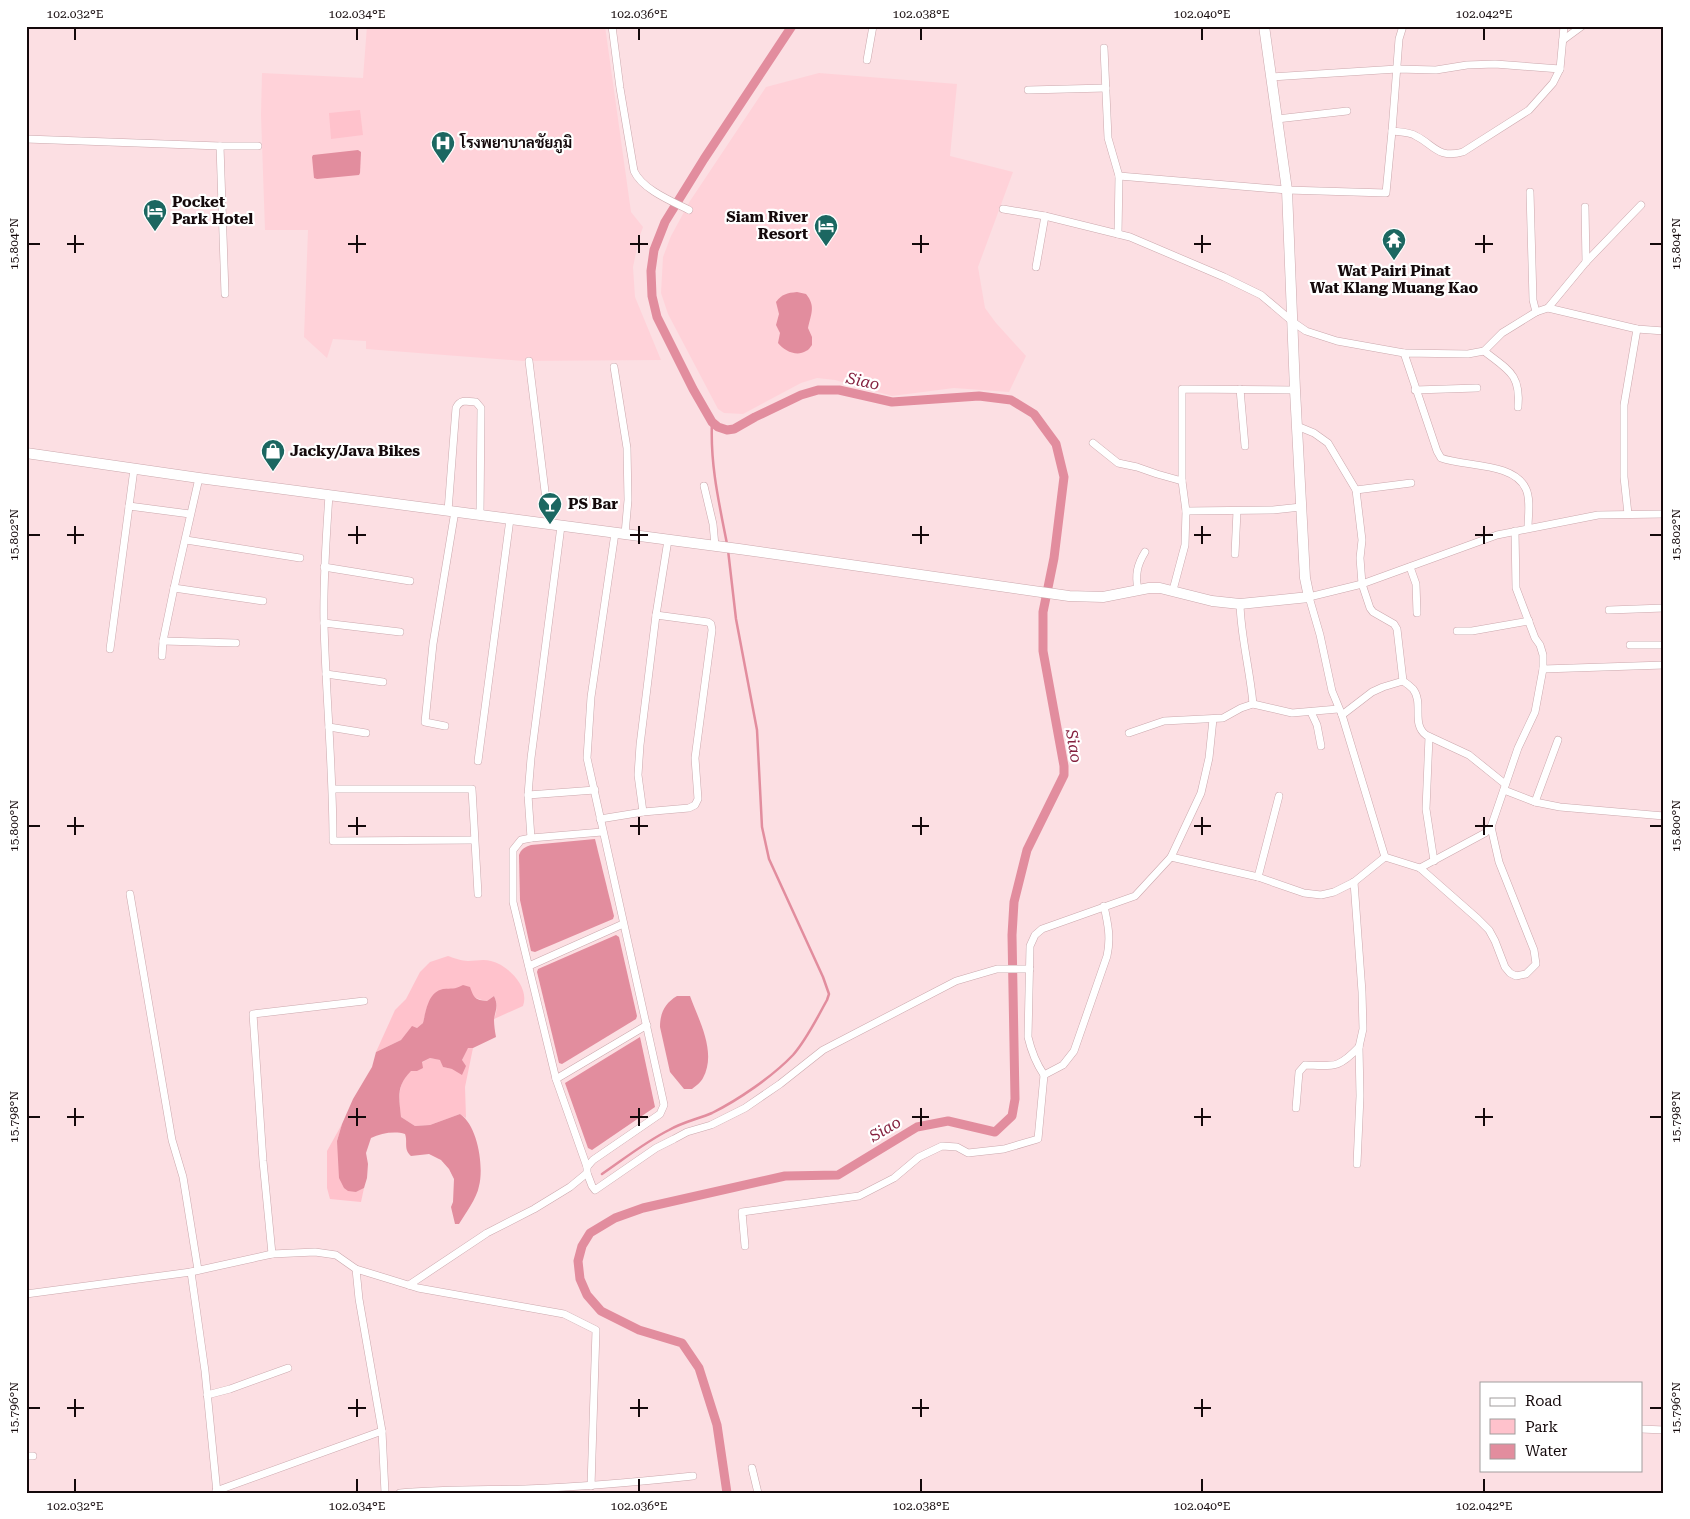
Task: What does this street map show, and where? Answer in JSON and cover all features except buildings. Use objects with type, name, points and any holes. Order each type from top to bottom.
[{"type":"street","points":[[612,26],[634,171],[641,182],[664,198],[689,210]]},
{"type":"street","points":[[867,60],[873,26]]},
{"type":"street","points":[[1264,26],[1287,190],[1294,390],[1305,578],[1332,691],[1384,857]]},
{"type":"street","points":[[1119,176],[1287,190],[1386,193],[1399,39],[1402,26]]},
{"type":"street","points":[[1392,131],[1415,135],[1437,151],[1455,154],[1463,152],[1529,110],[1553,83],[1560,69],[1564,26]]},
{"type":"street","points":[[1563,40],[1582,26]]},
{"type":"street","points":[[1104,48],[1108,138],[1119,176],[1118,234]]},
{"type":"street","points":[[1271,77],[1397,69],[1436,70],[1467,65],[1495,64],[1560,69]]},
{"type":"street","points":[[1028,90],[1106,88]]},
{"type":"street","points":[[1277,120],[1346,111]]},
{"type":"street","points":[[26,139],[258,146]]},
{"type":"street","points":[[220,146],[225,294]]},
{"type":"street","points":[[1530,192],[1533,300],[1536,312]]},
{"type":"street","points":[[1548,308],[1586,262],[1641,205]]},
{"type":"street","points":[[1585,207],[1586,262]]},
{"type":"street","points":[[1003,209],[1046,216],[1118,234],[1254,291],[1306,331],[1337,341],[1404,353],[1468,354],[1484,351],[1502,333],[1536,312],[1548,308],[1637,329],[1664,331]]},
{"type":"street","points":[[1036,267],[1046,216]]},
{"type":"street","points":[[1628,514],[1624,476],[1624,405],[1637,329]]},
{"type":"street","points":[[1484,351],[1515,378],[1519,396],[1518,407]]},
{"type":"street","points":[[1404,353],[1436,451],[1441,458],[1457,463],[1491,467],[1505,471],[1521,482],[1526,489],[1528,500],[1528,528]]},
{"type":"street","points":[[529,361],[550,524]]},
{"type":"street","points":[[409,1285],[487,1233],[534,1209],[570,1187],[588,1173],[593,1160],[660,1114],[663,1110],[663,1100],[587,758],[591,706],[620,534],[628,500],[627,448],[614,367]]},
{"type":"street","points":[[1415,390],[1477,388]]},
{"type":"street","points":[[1173,590],[1184,545],[1186,511],[1182,481],[1182,389],[1294,390]]},
{"type":"street","points":[[1240,389],[1245,446]]},
{"type":"street","points":[[445,726],[425,722],[433,644],[452,511],[456,408],[462,401],[476,402],[481,408],[480,515]]},
{"type":"street","points":[[1297,426],[1314,433],[1328,442],[1356,490],[1362,540],[1360,558],[1362,584],[1373,612],[1394,624],[1397,629],[1403,681],[1413,689],[1418,700],[1418,723],[1421,732],[1469,755],[1505,787],[1535,802],[1560,807],[1664,816]]},
{"type":"street","points":[[1093,443],[1118,464],[1137,467],[1182,481]]},
{"type":"street","points":[[26,453],[1069,596],[1103,597],[1160,588],[1212,600],[1240,604],[1309,597],[1362,584],[1515,530],[1598,515],[1664,514]]},
{"type":"street","points":[[110,649],[134,468]]},
{"type":"street","points":[[162,656],[163,641],[174,588],[199,478]]},
{"type":"street","points":[[1356,490],[1411,483]]},
{"type":"street","points":[[704,486],[718,547]]},
{"type":"street","points":[[329,495],[324,567],[324,623],[333,789],[333,842],[474,840]]},
{"type":"street","points":[[129,506],[190,514]]},
{"type":"street","points":[[1186,511],[1236,511],[1301,507]]},
{"type":"street","points":[[1235,554],[1236,511]]},
{"type":"street","points":[[478,761],[510,519]]},
{"type":"street","points":[[531,838],[528,795],[561,526]]},
{"type":"street","points":[[1420,868],[1485,834],[1491,827],[1518,748],[1535,712],[1543,669],[1543,650],[1535,638],[1516,588],[1515,530]]},
{"type":"street","points":[[186,540],[300,558]]},
{"type":"street","points":[[643,812],[638,775],[640,745],[656,615],[668,540]]},
{"type":"street","points":[[1138,590],[1138,564],[1145,552]]},
{"type":"street","points":[[324,567],[410,581]]},
{"type":"street","points":[[1410,567],[1416,584],[1417,613]]},
{"type":"street","points":[[174,588],[263,600]]},
{"type":"street","points":[[1240,604],[1241,629],[1247,655],[1252,704]]},
{"type":"street","points":[[1609,610],[1664,608]]},
{"type":"street","points":[[600,820],[643,812],[688,808],[697,802],[695,758],[712,630],[711,624],[656,615]]},
{"type":"street","points":[[1457,631],[1472,631],[1529,621]]},
{"type":"street","points":[[324,623],[400,632]]},
{"type":"street","points":[[163,641],[236,643]]},
{"type":"street","points":[[1630,645],[1664,645]]},
{"type":"street","points":[[1543,669],[1664,665]]},
{"type":"street","points":[[326,674],[383,682]]},
{"type":"street","points":[[1129,733],[1164,721],[1223,718],[1252,704],[1292,713],[1340,712],[1372,692],[1403,681]]},
{"type":"street","points":[[1311,712],[1317,725],[1321,746]]},
{"type":"street","points":[[745,1246],[742,1212],[859,1196],[894,1178],[919,1157],[942,1146],[957,1147],[968,1152],[1004,1150],[1038,1139],[1044,1075],[1038,1067],[1028,1037],[1030,946],[1035,935],[1042,929],[1135,896],[1171,857],[1201,793],[1209,758],[1212,719]]},
{"type":"street","points":[[329,727],[366,733]]},
{"type":"street","points":[[1429,736],[1426,809],[1434,861]]},
{"type":"street","points":[[1535,802],[1558,740]]},
{"type":"street","points":[[333,789],[472,789],[478,894]]},
{"type":"street","points":[[528,795],[595,790]]},
{"type":"street","points":[[1258,877],[1279,796]]},
{"type":"street","points":[[1384,857],[1420,868],[1489,930],[1495,940],[1505,967],[1510,973],[1516,976],[1526,974],[1536,964],[1534,950],[1499,862],[1491,827]]},
{"type":"street","points":[[602,832],[521,840],[516,845],[512,857],[513,902],[556,1079],[592,1186],[595,1190],[656,1148],[687,1132],[712,1126],[745,1108],[780,1084],[823,1050],[956,981],[997,970],[1028,970]]},
{"type":"street","points":[[1171,857],[1258,877],[1312,894],[1321,895],[1334,892],[1354,882],[1384,857]]},
{"type":"street","points":[[1354,882],[1363,1029],[1359,1047],[1360,1096],[1357,1164]]},
{"type":"street","points":[[130,894],[172,1140],[184,1177],[206,1371],[216,1492],[382,1431]]},
{"type":"street","points":[[1044,1075],[1063,1065],[1074,1051],[1079,1037],[1110,944],[1110,934],[1104,906]]},
{"type":"street","points":[[529,966],[623,924]]},
{"type":"street","points":[[272,1254],[263,1161],[253,1014],[364,1001]]},
{"type":"street","points":[[556,1079],[646,1025]]},
{"type":"street","points":[[1296,1108],[1299,1072],[1305,1065],[1332,1066],[1340,1064],[1347,1060],[1359,1047]]},
{"type":"street","points":[[26,1294],[194,1271],[272,1254],[315,1252],[336,1255],[356,1269],[409,1285],[564,1314],[596,1330],[591,1486]]},
{"type":"street","points":[[356,1269],[359,1299],[382,1431],[385,1493]]},
{"type":"street","points":[[207,1395],[230,1389],[288,1368]]},
{"type":"street","points":[[1642,1429],[1664,1430]]},
{"type":"street","points":[[752,1468],[758,1493]]},
{"type":"street","points":[[400,1493],[425,1490],[591,1486],[693,1476]]},
{"type":"shaded area","name":"โรงพยาบาลชัยภูมิ","points":[[367,26],[605,26],[631,212],[643,227],[633,267],[635,297],[661,360],[523,361],[366,349],[366,341],[333,339],[327,358],[304,337],[308,230],[265,230],[261,115],[262,73],[363,78]]},
{"type":"shaded area","name":"Siam River Resort","points":[[819,73],[957,84],[950,156],[1013,172],[978,267],[985,308],[1026,356],[1009,392],[954,388],[892,396],[835,380],[817,378],[801,383],[743,414],[724,413],[718,409],[668,314],[661,293],[663,257],[671,236],[690,201],[766,87]]},
{"type":"green space","points":[[360,110],[363,135],[331,139],[329,113]]},
{"type":"green space","points":[[448,956],[466,961],[491,961],[504,967],[520,984],[524,999],[523,1006],[494,1019],[497,1008],[494,996],[487,1001],[457,991],[442,990],[432,997],[423,1023],[417,1028],[412,1027],[401,1040],[376,1052],[395,1010],[406,999],[420,972],[430,962]]},
{"type":"green space","points":[[468,1047],[473,1048],[465,1087],[466,1118],[460,1114],[430,1125],[415,1126],[401,1117],[401,1088],[412,1069],[430,1058],[441,1060],[443,1067],[452,1069],[462,1060]]},
{"type":"green space","points":[[342,1124],[337,1141],[356,1192],[364,1188],[361,1202],[330,1199],[327,1188],[327,1151]]},
{"type":"water","points":[[358,150],[361,152],[359,175],[314,178],[313,155]]},
{"type":"water","points":[[797,292],[806,294],[812,306],[808,328],[812,337],[812,345],[807,351],[802,353],[787,351],[778,343],[780,333],[776,325],[779,314],[776,302],[785,294]]},
{"type":"water","points":[[595,839],[614,916],[613,919],[535,952],[531,951],[520,900],[520,853],[531,845]]},
{"type":"water","points":[[616,935],[619,937],[637,1016],[636,1019],[562,1064],[559,1063],[537,972],[538,969]]},
{"type":"water","points":[[463,985],[470,987],[477,999],[487,1001],[494,996],[496,1006],[494,1020],[496,1037],[473,1048],[468,1048],[462,1060],[466,1066],[462,1075],[452,1069],[443,1067],[440,1060],[430,1058],[422,1062],[423,1068],[411,1071],[406,1076],[399,1098],[401,1117],[415,1126],[430,1125],[460,1114],[466,1120],[475,1137],[481,1168],[479,1186],[476,1196],[459,1224],[455,1224],[451,1207],[454,1179],[449,1169],[441,1160],[429,1154],[411,1156],[406,1148],[405,1134],[388,1133],[371,1138],[366,1153],[368,1164],[367,1178],[364,1188],[356,1192],[348,1191],[344,1188],[339,1178],[337,1141],[353,1099],[372,1067],[376,1052],[401,1040],[412,1026],[417,1028],[423,1023],[428,1003],[434,994],[443,989]]},
{"type":"water","points":[[677,996],[690,996],[702,1026],[707,1047],[707,1068],[702,1079],[692,1089],[684,1089],[670,1072],[660,1027],[664,1009]]},
{"type":"water","points":[[640,1037],[655,1107],[592,1150],[588,1148],[565,1083]]},
{"type":"waterway","name":"Siao","points":[[727,1493],[717,1425],[699,1368],[682,1343],[639,1330],[601,1311],[587,1295],[580,1279],[578,1261],[582,1246],[590,1233],[615,1218],[643,1208],[785,1176],[838,1175],[917,1127],[948,1121],[995,1132],[1012,1116],[1015,1099],[1012,935],[1014,902],[1027,850],[1064,775],[1064,766],[1043,651],[1043,612],[1054,558],[1064,477],[1056,444],[1034,414],[1011,400],[979,396],[892,402],[839,390],[818,390],[801,395],[734,429],[727,430],[718,427],[712,422],[693,389],[657,317],[652,296],[651,271],[654,250],[665,222],[704,159],[792,26]]},
{"type":"waterway","points":[[712,422],[712,453],[727,544]]},
{"type":"waterway","points":[[602,1174],[660,1135],[712,1113],[733,1102],[765,1080],[798,1049],[812,1028],[829,994],[769,859],[762,827],[757,730],[736,619],[728,550]]},
{"type":"place","name":"โรงพยาบาลชัยภูมิ","points":[[443,164]]},
{"type":"place","name":"Pocket Park Hotel","points":[[155,232]]},
{"type":"place","name":"Siam River Resort","points":[[826,247]]},
{"type":"place","name":"Wat Pairi Pinat Wat Klang Muang Kao","points":[[1394,261]]},
{"type":"place","name":"Jacky/Java Bikes","points":[[273,472]]},
{"type":"place","name":"PS Bar","points":[[550,525]]}]
